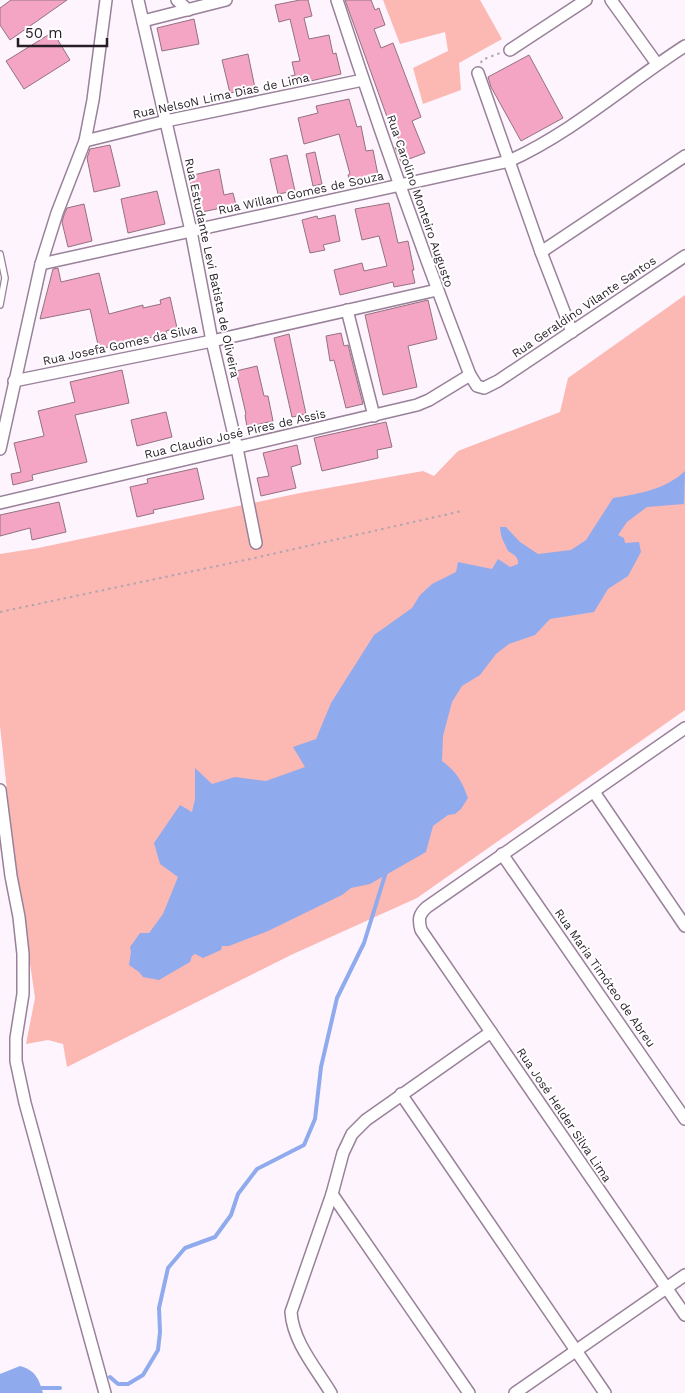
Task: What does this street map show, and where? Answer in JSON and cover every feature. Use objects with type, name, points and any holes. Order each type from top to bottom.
[{"type":"street","points":[[0,449],[41,264],[57,213],[85,141],[93,100],[106,0]]},
{"type":"street","name":"Rua Estudante Levi Batista de Oliveira","points":[[138,0],[191,230],[212,341],[237,448],[256,543]]},
{"type":"street","points":[[177,0],[188,10]]},
{"type":"street","points":[[143,21],[226,0]]},
{"type":"street","name":"Rua Carolino Monteiro Augusto","points":[[337,0],[400,186],[470,375]]},
{"type":"street","points":[[510,50],[586,0]]},
{"type":"street","points":[[611,0],[657,64]]},
{"type":"street","name":"Rua Willam Gomes de Souza","points":[[41,264],[509,161],[534,150],[569,128],[685,46]]},
{"type":"street","points":[[478,73],[541,252],[572,332]]},
{"type":"street","name":"Rua NelsoN Lima Dias de Lima","points":[[85,141],[166,121],[363,80]]},
{"type":"street","points":[[541,252],[685,156]]},
{"type":"street","name":"Rua Geraldino Vilante Santos","points":[[470,375],[477,386],[484,388],[498,381],[685,256]]},
{"type":"street","name":"Rua Josefa Gomes da Silva","points":[[14,381],[212,341],[437,290]]},
{"type":"street","points":[[347,310],[374,416]]},
{"type":"street","name":"Rua Claudio José Pires de Assis","points":[[0,503],[374,416],[430,400],[470,375]]},
{"type":"street","points":[[502,854],[685,728]]},
{"type":"street","points":[[0,790],[23,954],[23,994],[16,1038],[16,1061],[25,1103],[104,1393]]},
{"type":"street","points":[[594,792],[685,926]]},
{"type":"street","name":"Rua José Helder Silva Lima","points":[[502,854],[420,913],[418,920],[421,930],[685,1315]]},
{"type":"street","name":"Rua Maria Timóteo de Abreu","points":[[502,854],[685,1119]]},
{"type":"street","points":[[331,1393],[296,1336],[291,1312],[332,1194],[343,1153],[352,1134],[366,1120],[400,1094],[491,1032]]},
{"type":"street","points":[[400,1094],[605,1393]]},
{"type":"street","points":[[332,1194],[469,1393]]},
{"type":"street","points":[[515,1393],[685,1275]]},
{"type":"lane","points":[[0,254],[5,278],[0,306]]},
{"type":"path","points":[[478,73],[482,60],[510,50]]},
{"type":"path","points":[[0,612],[250,559],[462,511]]},
{"type":"shaded area","points":[[383,0],[480,0],[502,39],[459,63],[461,90],[423,104],[413,68],[448,51],[445,32],[400,44]]},
{"type":"shaded area","points":[[685,295],[685,710],[417,898],[291,955],[67,1067],[63,1044],[48,1040],[26,1044],[35,998],[13,846],[0,726],[0,554],[38,548],[300,493],[423,471],[434,476],[458,451],[560,412],[568,378]]},
{"type":"water","points":[[685,471],[684,504],[647,507],[627,522],[618,535],[624,538],[625,543],[639,542],[641,552],[628,576],[608,589],[594,612],[550,619],[535,635],[509,644],[496,654],[480,675],[462,686],[452,702],[443,736],[442,761],[458,777],[468,798],[461,809],[455,814],[448,815],[433,826],[426,852],[370,884],[351,888],[342,895],[268,931],[229,946],[222,946],[221,950],[203,958],[195,954],[190,962],[159,980],[143,977],[129,965],[130,947],[140,933],[149,933],[163,914],[178,877],[160,864],[154,843],[180,805],[192,812],[195,799],[195,768],[212,784],[235,777],[266,781],[305,767],[293,747],[316,739],[331,703],[374,635],[412,608],[420,595],[432,584],[456,572],[458,562],[492,569],[498,559],[510,567],[518,564],[517,558],[508,551],[502,538],[500,527],[506,527],[520,542],[538,554],[571,550],[586,540],[613,498],[661,486]]},
{"type":"water","points":[[20,1366],[36,1376],[43,1393],[0,1393],[0,1374]]},
{"type":"building","points":[[11,0],[67,0],[10,40],[0,25],[0,8]]},
{"type":"building","points":[[308,0],[312,16],[304,18],[309,39],[329,35],[333,54],[336,53],[341,74],[289,86],[287,77],[295,75],[292,62],[300,61],[290,19],[279,22],[275,5]]},
{"type":"building","points":[[345,0],[371,0],[375,10],[379,8],[385,25],[374,29],[381,48],[393,43],[421,117],[412,121],[425,153],[401,162],[395,147],[401,145],[394,127],[391,128]]},
{"type":"building","points":[[194,19],[199,44],[162,51],[157,28]]},
{"type":"building","points":[[53,32],[70,60],[24,89],[6,61]]},
{"type":"building","points":[[248,54],[255,88],[230,93],[222,60]]},
{"type":"building","points":[[529,55],[563,118],[521,141],[491,87],[488,77]]},
{"type":"building","points":[[349,99],[357,127],[361,126],[366,151],[373,150],[379,180],[351,187],[348,175],[350,174],[339,134],[304,144],[298,118],[318,113],[316,106]]},
{"type":"building","points":[[110,145],[120,186],[94,192],[87,158],[90,149]]},
{"type":"building","points":[[315,152],[322,184],[313,186],[306,154]]},
{"type":"building","points":[[287,155],[295,191],[278,194],[270,159]]},
{"type":"building","points":[[219,169],[224,195],[233,193],[236,205],[197,213],[189,176]]},
{"type":"building","points":[[157,191],[165,224],[128,233],[121,199]]},
{"type":"building","points":[[389,203],[398,243],[408,241],[415,283],[394,287],[393,282],[340,295],[334,270],[362,263],[364,271],[387,266],[379,236],[362,240],[355,209]]},
{"type":"building","points":[[84,204],[92,241],[68,247],[62,222],[64,215],[67,208]]},
{"type":"building","points":[[335,215],[340,241],[323,245],[325,250],[310,253],[302,220],[317,216],[318,219]]},
{"type":"building","points":[[58,268],[61,282],[99,273],[109,314],[143,305],[143,308],[161,304],[160,300],[170,297],[177,328],[166,331],[167,334],[99,349],[90,309],[40,319],[53,269]]},
{"type":"building","points":[[428,300],[437,339],[408,346],[417,387],[383,395],[365,315]]},
{"type":"building","points":[[341,333],[344,346],[348,345],[363,404],[346,408],[334,360],[330,361],[326,336]]},
{"type":"building","points":[[289,334],[306,414],[292,417],[274,338]]},
{"type":"building","points":[[257,366],[264,396],[268,396],[273,421],[247,427],[246,414],[236,371]]},
{"type":"building","points":[[122,370],[129,403],[75,415],[87,462],[32,475],[33,480],[13,485],[11,474],[21,472],[14,443],[44,436],[38,411],[75,402],[70,382]]},
{"type":"building","points":[[166,412],[172,437],[137,446],[131,420]]},
{"type":"building","points":[[386,422],[392,447],[377,450],[378,458],[322,471],[314,438]]},
{"type":"building","points":[[297,445],[301,464],[291,467],[296,488],[261,496],[257,478],[269,476],[263,453]]},
{"type":"building","points":[[197,468],[204,499],[153,510],[154,513],[137,517],[130,487],[148,483],[147,479]]},
{"type":"building","points":[[59,502],[66,532],[32,540],[30,528],[0,536],[0,515]]},
{"type":"waterway","points":[[110,1377],[118,1384],[128,1384],[143,1375],[158,1350],[160,1332],[159,1308],[168,1268],[185,1248],[215,1237],[231,1215],[238,1194],[257,1169],[304,1145],[315,1119],[321,1067],[337,998],[364,943],[386,872]]},
{"type":"waterway","points":[[38,1388],[60,1388]]}]
